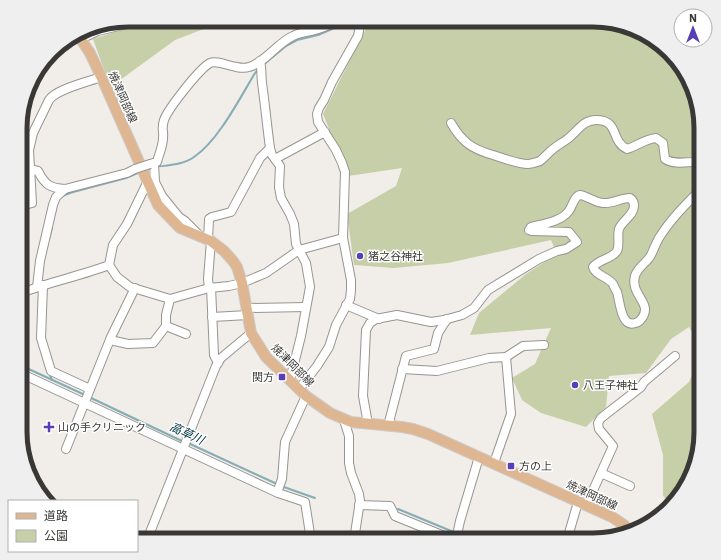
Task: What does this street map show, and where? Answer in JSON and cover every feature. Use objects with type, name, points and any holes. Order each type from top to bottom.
[{"type":"main road","name":"焼津岡部線","points":[[81,39],[90,53],[158,205],[180,228],[207,240],[224,251],[233,261],[242,283],[251,334],[266,357],[303,393],[330,413],[344,420],[408,428],[421,432],[494,463],[612,517],[626,527]]},
{"type":"street","points":[[29,169],[38,171],[48,186],[65,189],[157,162],[163,138],[162,129],[164,119],[171,107],[210,63],[216,62],[237,68],[253,66],[284,41],[294,35],[326,27]]},
{"type":"street","points":[[278,490],[281,482],[285,442],[303,393],[316,366],[329,347],[336,326],[350,299],[351,280],[343,238],[345,172],[342,163],[318,122],[317,114],[358,36],[360,27]]},
{"type":"street","points":[[260,61],[262,70],[261,81],[265,100],[270,148],[272,155],[280,166],[279,187],[281,198],[294,224],[296,244],[306,263],[310,287],[301,336],[290,380]]},
{"type":"street","points":[[27,204],[32,203],[29,169],[30,141],[51,97],[60,92],[101,77]]},
{"type":"street","points":[[451,123],[458,135],[472,147],[505,160],[529,164],[539,162],[552,149],[571,136],[585,123],[597,120],[605,122],[612,127],[620,144],[627,149],[646,139],[656,138],[663,142],[665,159],[669,162],[694,162]]},
{"type":"street","points":[[275,158],[325,132]]},
{"type":"street","points":[[218,363],[214,355],[210,287],[208,279],[207,240],[209,219],[231,212],[260,158],[270,148]]},
{"type":"street","points":[[152,163],[156,182],[162,196],[178,217],[186,221],[207,240]]},
{"type":"street","points":[[147,183],[127,224],[113,245],[109,265],[117,276],[130,287],[170,299],[210,287],[229,286],[242,283],[266,273],[299,250],[343,238]]},
{"type":"street","points":[[65,189],[56,197],[53,205],[40,261],[41,338],[51,371],[89,391]]},
{"type":"street","points":[[368,424],[363,396],[366,330],[370,323],[379,319],[397,315],[431,322],[462,315],[474,308],[488,290],[539,259],[557,251],[566,249],[577,242],[569,232],[529,230],[531,226],[548,223],[568,213],[576,198],[582,195],[596,202],[606,204],[624,198],[630,198],[633,201],[633,212],[622,224],[619,230],[618,249],[616,253],[596,263],[593,267],[594,270],[612,283],[617,293],[624,318],[628,323],[633,324],[639,322],[646,310],[644,303],[636,292],[634,284],[637,271],[652,254],[663,231],[694,197]]},
{"type":"street","points":[[27,291],[109,265]]},
{"type":"street","points":[[66,449],[110,340],[135,288]]},
{"type":"street","points":[[110,340],[128,344],[153,343],[166,326],[166,315],[170,299]]},
{"type":"street","points":[[346,305],[379,319]]},
{"type":"street","points":[[212,316],[247,311],[306,307]]},
{"type":"street","points":[[388,426],[406,356],[434,348],[438,333],[447,319]]},
{"type":"street","points":[[166,326],[186,334]]},
{"type":"street","points":[[150,533],[218,363],[221,358],[251,334]]},
{"type":"street","points":[[402,369],[437,371],[489,358],[506,357],[523,346],[544,346]]},
{"type":"street","points":[[570,533],[582,504],[601,473],[613,446],[600,429],[598,423],[601,418],[641,387],[644,382],[675,356]]},
{"type":"street","points":[[494,463],[511,414],[506,357]]},
{"type":"street","points":[[27,376],[278,493],[305,502],[310,533]]},
{"type":"street","points":[[344,420],[349,436],[349,463],[359,494],[355,533]]},
{"type":"street","points":[[457,533],[479,457]]},
{"type":"street","points":[[601,473],[630,486]]},
{"type":"street","points":[[359,505],[390,506],[395,516],[447,533]]},
{"type":"green space","points":[[130,27],[209,27],[175,40],[116,83],[106,75],[93,39]]},
{"type":"green space","points":[[367,27],[599,27],[619,30],[638,37],[660,52],[669,61],[680,78],[691,102],[694,128],[694,336],[689,327],[671,339],[646,373],[609,376],[606,407],[586,427],[541,413],[522,400],[512,378],[535,364],[551,328],[470,335],[479,313],[526,274],[557,254],[551,240],[448,263],[394,268],[354,265],[347,214],[396,186],[402,168],[348,176],[323,114]]},
{"type":"green space","points":[[694,370],[694,438],[691,458],[684,477],[668,500],[663,496],[663,455],[652,414],[689,382]]},
{"type":"waterway","points":[[263,65],[286,46],[297,40],[318,35],[337,27]]},
{"type":"waterway","points":[[156,167],[185,162],[203,150],[220,130],[258,70]]},
{"type":"waterway","points":[[62,196],[126,178],[140,172]]},
{"type":"waterway","points":[[49,239],[52,228]]},
{"type":"waterway","name":"高草川","points":[[27,368],[85,395]]},
{"type":"waterway","name":"高草川","points":[[49,373],[52,380]]},
{"type":"waterway","name":"高草川","points":[[89,397],[184,442]]},
{"type":"waterway","name":"高草川","points":[[188,443],[277,484]]},
{"type":"waterway","name":"高草川","points":[[281,486],[315,498]]},
{"type":"waterway","name":"高草川","points":[[398,509],[456,533]]},
{"type":"place","name":"猪之谷神社","points":[[360,256]]},
{"type":"place","name":"関方","points":[[282,377]]},
{"type":"place","name":"八王子神社","points":[[575,385]]},
{"type":"place","name":"山の手クリニック","points":[[49,427]]},
{"type":"place","name":"方の上","points":[[511,466]]}]
